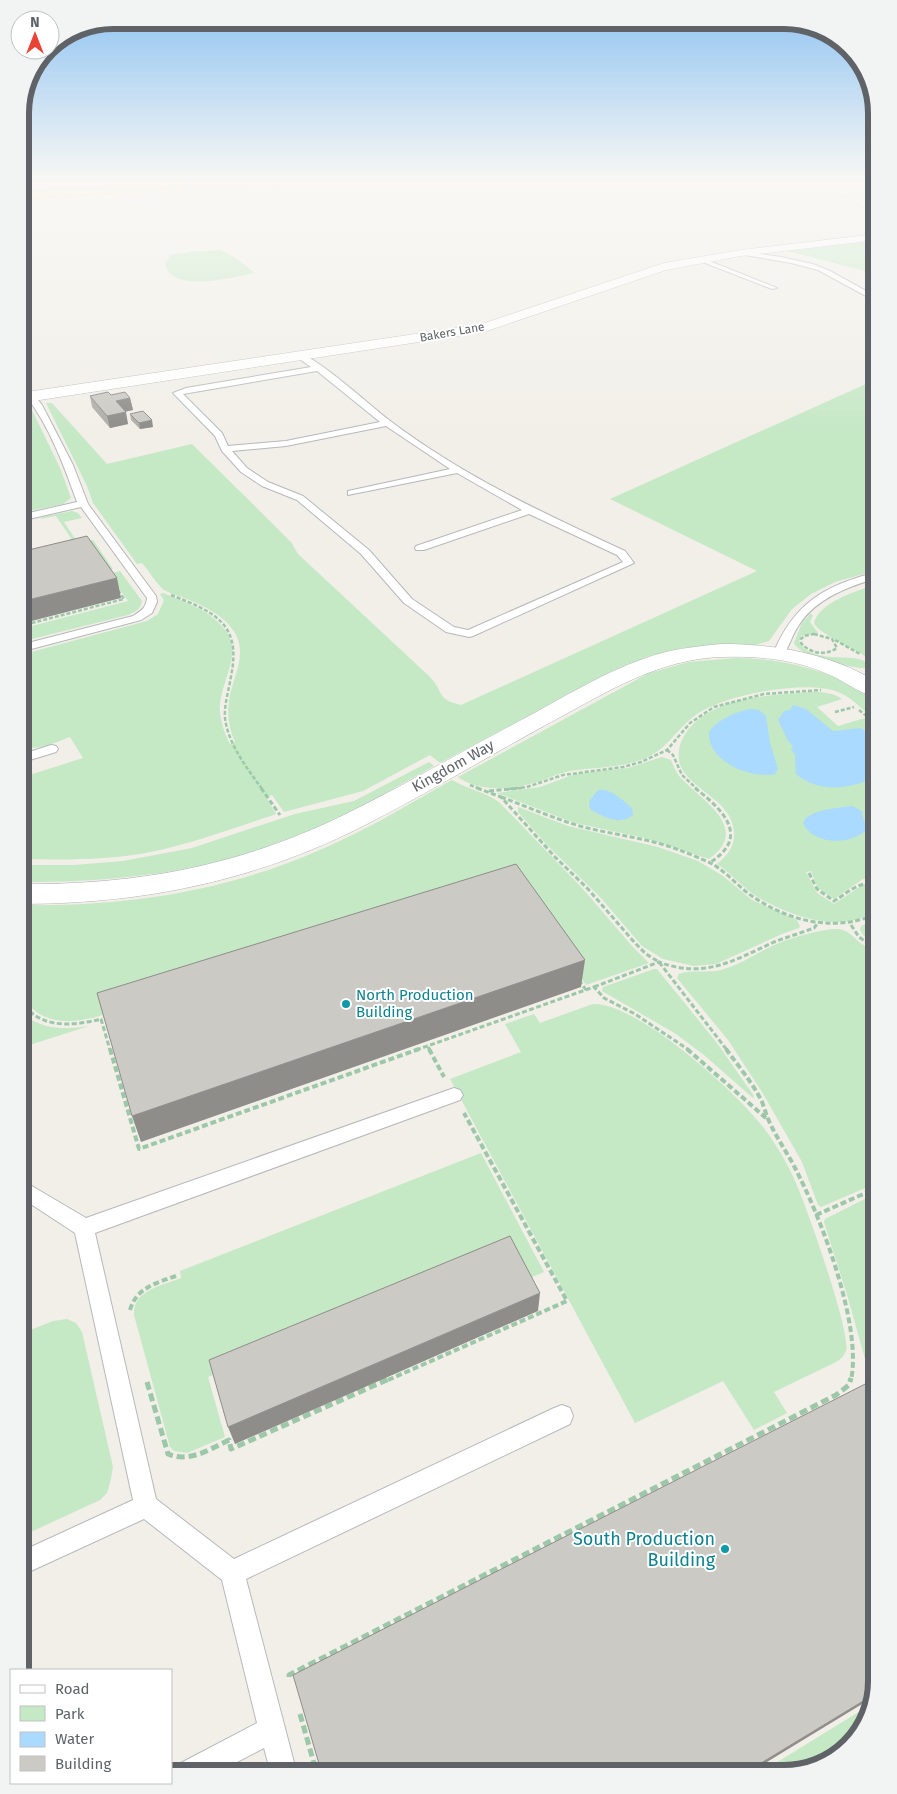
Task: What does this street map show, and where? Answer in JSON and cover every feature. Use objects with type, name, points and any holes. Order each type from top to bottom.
[{"type":"street","name":"Bakers Lane","points":[[29,396],[484,328],[664,267],[676,265]]},
{"type":"street","name":"Kingdom Way","points":[[29,894],[116,890],[182,880],[239,867],[314,840],[571,703],[652,664],[669,658],[704,652],[738,651],[779,654],[834,668],[868,684]]},
{"type":"lane","points":[[714,265],[774,288]]},
{"type":"lane","points":[[802,265],[818,269],[868,291]]},
{"type":"lane","points":[[847,282],[853,288],[868,296]]},
{"type":"lane","points":[[301,356],[319,368],[387,423],[458,470],[530,511],[622,552],[629,563],[469,634],[450,630],[408,601],[365,552],[308,504],[300,498],[265,484],[244,470],[226,449],[219,435],[177,393],[319,368]]},
{"type":"lane","points":[[29,399],[38,405],[68,465],[83,504],[153,603],[138,618],[29,647]]},
{"type":"lane","points":[[226,449],[254,448],[387,423]]},
{"type":"lane","points":[[351,493],[458,470]]},
{"type":"lane","points":[[29,516],[83,504]]},
{"type":"lane","points":[[420,548],[530,511]]},
{"type":"lane","points":[[779,654],[794,622],[816,600],[849,583],[868,578]]},
{"type":"lane","points":[[29,756],[51,749]]},
{"type":"lane","points":[[84,1228],[454,1095]]},
{"type":"lane","points":[[29,1193],[84,1228],[146,1506],[232,1573],[282,1765]]},
{"type":"lane","points":[[232,1573],[562,1416]]},
{"type":"lane","points":[[29,1560],[146,1506]]},
{"type":"lane","points":[[203,1765],[272,1728]]},
{"type":"path","points":[[29,624],[124,599],[115,586]]},
{"type":"path","points":[[164,592],[212,614],[232,636],[235,644],[236,659],[224,702],[226,724],[230,736],[242,757],[280,815]]},
{"type":"path","points":[[486,790],[527,787],[563,775],[631,765],[651,759],[667,750],[695,718],[723,704],[774,692],[824,690]]},
{"type":"path","points":[[850,702],[868,717]]},
{"type":"path","points":[[835,712],[855,706]]},
{"type":"path","points":[[667,750],[675,756],[680,772],[711,800],[726,818],[730,833],[728,846],[709,863]]},
{"type":"path","points":[[445,770],[462,782],[572,824],[651,842],[709,863],[755,898],[799,918],[826,926],[851,925],[868,919]]},
{"type":"path","points":[[500,797],[635,943],[646,954],[659,962],[674,968],[692,970],[726,965],[770,944],[814,928],[817,924]]},
{"type":"path","points":[[809,873],[817,890],[834,901],[862,882],[868,882]]},
{"type":"path","points":[[851,925],[859,937],[868,944]]},
{"type":"path","points":[[101,1019],[139,1149],[428,1047],[659,962]]},
{"type":"path","points":[[659,962],[706,1021],[748,1079],[765,1105],[767,1118]]},
{"type":"path","points":[[575,974],[586,990]]},
{"type":"path","points":[[291,1684],[289,1675],[758,1436],[845,1389],[851,1382],[854,1355],[850,1327],[816,1215],[789,1156],[767,1118],[691,1052],[635,1014],[604,998],[594,987]]},
{"type":"path","points":[[29,1012],[37,1018],[54,1024],[82,1024],[111,1016]]},
{"type":"path","points":[[147,1380],[168,1454],[177,1458],[188,1457],[229,1440],[232,1449],[567,1301],[428,1047]]},
{"type":"path","points":[[816,1215],[868,1192]]},
{"type":"path","points":[[130,1314],[132,1301],[139,1292],[176,1276]]},
{"type":"path","points":[[299,1711],[314,1765]]},
{"type":"green space","points":[[165,265],[244,265],[255,273],[201,282],[180,279],[172,275]]},
{"type":"green space","points":[[841,265],[868,265],[868,272]]},
{"type":"green space","points":[[868,383],[868,573],[835,582],[811,594],[792,609],[769,641],[755,645],[683,648],[647,657],[603,677],[440,763],[430,755],[363,791],[284,812],[272,795],[266,797],[276,814],[198,840],[151,852],[119,857],[29,859],[29,775],[83,758],[70,737],[52,744],[29,748],[29,653],[147,621],[158,614],[164,600],[160,594],[163,593],[188,604],[212,617],[230,638],[232,659],[222,691],[220,714],[222,725],[230,744],[235,742],[229,722],[229,701],[240,659],[239,642],[235,633],[224,620],[197,603],[164,590],[142,563],[137,564],[93,503],[87,486],[46,403],[52,403],[107,464],[192,444],[291,542],[298,554],[429,676],[447,700],[461,705],[757,571],[610,499]]},
{"type":"green space","points":[[29,406],[60,468],[71,498],[63,504],[29,511]]},
{"type":"green space","points":[[72,511],[78,513],[82,518],[64,522],[78,543],[93,540],[113,569],[108,570],[75,544],[56,516],[40,519]]},
{"type":"green space","points":[[120,571],[142,601],[139,608],[128,615],[29,640],[29,627],[128,601],[109,574]]},
{"type":"green space","points":[[868,587],[868,658],[823,632],[814,623],[823,609],[850,593]]},
{"type":"green space","points":[[810,614],[813,615],[810,622],[818,633],[801,636],[799,642],[805,649],[828,657],[862,660],[868,663],[868,669],[831,662],[807,654],[794,643],[801,625]]},
{"type":"green space","points":[[737,658],[756,659],[793,664],[811,669],[845,682],[868,696],[868,714],[847,697],[824,688],[786,688],[765,691],[725,701],[696,715],[662,748],[639,761],[610,767],[570,771],[538,782],[508,788],[476,786],[458,777],[649,673],[689,662]]},
{"type":"green space","points":[[809,692],[832,694],[842,699],[817,707],[838,726],[865,718],[868,721],[868,879],[863,879],[834,899],[818,888],[811,871],[806,872],[817,893],[834,904],[864,884],[868,884],[868,915],[864,917],[849,921],[833,922],[800,916],[756,896],[717,864],[732,846],[734,832],[732,821],[727,812],[696,785],[682,769],[679,762],[679,750],[682,740],[691,727],[703,716],[717,708],[732,703],[766,696]]},
{"type":"green space","points":[[662,757],[671,760],[679,776],[720,816],[725,827],[726,837],[721,848],[709,859],[645,838],[575,823],[497,793],[540,787],[575,774],[628,768]]},
{"type":"green space","points":[[429,762],[434,766],[320,827],[248,853],[175,871],[99,880],[29,882],[31,865],[74,865],[123,861],[192,848],[295,814],[354,801]]},
{"type":"green space","points":[[452,780],[499,802],[582,888],[649,963],[586,985],[516,884],[93,1018],[76,1021],[58,1020],[42,1015],[29,1005],[29,905],[99,903],[175,894],[213,886],[287,864],[339,842]]},
{"type":"green space","points":[[518,807],[568,826],[658,847],[698,861],[723,876],[752,900],[797,920],[800,926],[716,964],[694,966],[663,959],[642,946],[601,898],[547,845],[518,812]]},
{"type":"green space","points":[[868,922],[868,939],[860,930],[861,926]]},
{"type":"green space","points":[[838,929],[846,931],[868,948],[868,1187],[821,1207],[818,1205],[802,1162],[762,1092],[728,1040],[677,978],[679,974],[684,973],[724,969],[770,947],[808,934]]},
{"type":"green space","points":[[657,969],[717,1043],[754,1096],[753,1098],[704,1055],[676,1034],[602,991],[603,987]]},
{"type":"green space","points":[[593,1004],[612,1008],[636,1018],[662,1035],[714,1077],[756,1119],[769,1135],[789,1168],[803,1201],[836,1298],[846,1340],[846,1351],[836,1362],[774,1392],[787,1413],[754,1430],[723,1381],[635,1423],[450,1079],[521,1052],[505,1024],[534,1014],[540,1023]]},
{"type":"green space","points":[[29,1018],[52,1027],[89,1026],[29,1045]]},
{"type":"green space","points":[[481,1153],[544,1272],[525,1280],[510,1251],[208,1377],[225,1437],[187,1453],[174,1451],[170,1447],[134,1315],[138,1300],[144,1294],[158,1286],[181,1278],[180,1271]]},
{"type":"green space","points":[[868,1198],[868,1377],[867,1366],[824,1222],[825,1219]]},
{"type":"green space","points":[[67,1319],[76,1323],[82,1332],[113,1467],[107,1493],[100,1500],[29,1533],[29,1330],[53,1321]]},
{"type":"green space","points":[[864,1709],[860,1718],[847,1737],[826,1754],[801,1764],[773,1765]]},
{"type":"water","points":[[793,705],[806,709],[833,731],[861,728],[868,733],[868,770],[866,781],[848,786],[830,787],[812,784],[796,774],[795,755],[791,749],[793,746],[788,741],[778,720],[784,711],[790,710]]},
{"type":"water","points":[[750,709],[759,710],[766,716],[770,743],[778,769],[775,774],[754,774],[743,771],[723,760],[711,743],[709,733],[716,724],[733,714]]},
{"type":"water","points":[[598,790],[608,791],[616,796],[632,808],[633,815],[623,820],[617,820],[607,818],[591,810],[589,806],[590,800]]},
{"type":"water","points":[[853,806],[863,812],[867,829],[861,835],[833,841],[815,836],[803,823],[806,818],[818,812]]},
{"type":"building","points":[[108,392],[111,395],[125,392],[130,398],[116,401],[126,412],[107,416],[90,396]]},
{"type":"building","points":[[143,411],[152,420],[139,423],[130,414]]},
{"type":"building","points":[[87,536],[117,578],[29,600],[29,550]]},
{"type":"building","name":"North Production Building","points":[[516,864],[585,960],[132,1116],[97,993]]},
{"type":"building","points":[[510,1236],[540,1293],[228,1427],[209,1360]]},
{"type":"building","name":"South Production Building","points":[[868,1383],[868,1692],[866,1699],[758,1765],[319,1765],[293,1675]]},
{"type":"place","name":"North Production Building","points":[[346,1004]]},
{"type":"place","name":"South Production Building","points":[[725,1549]]}]
